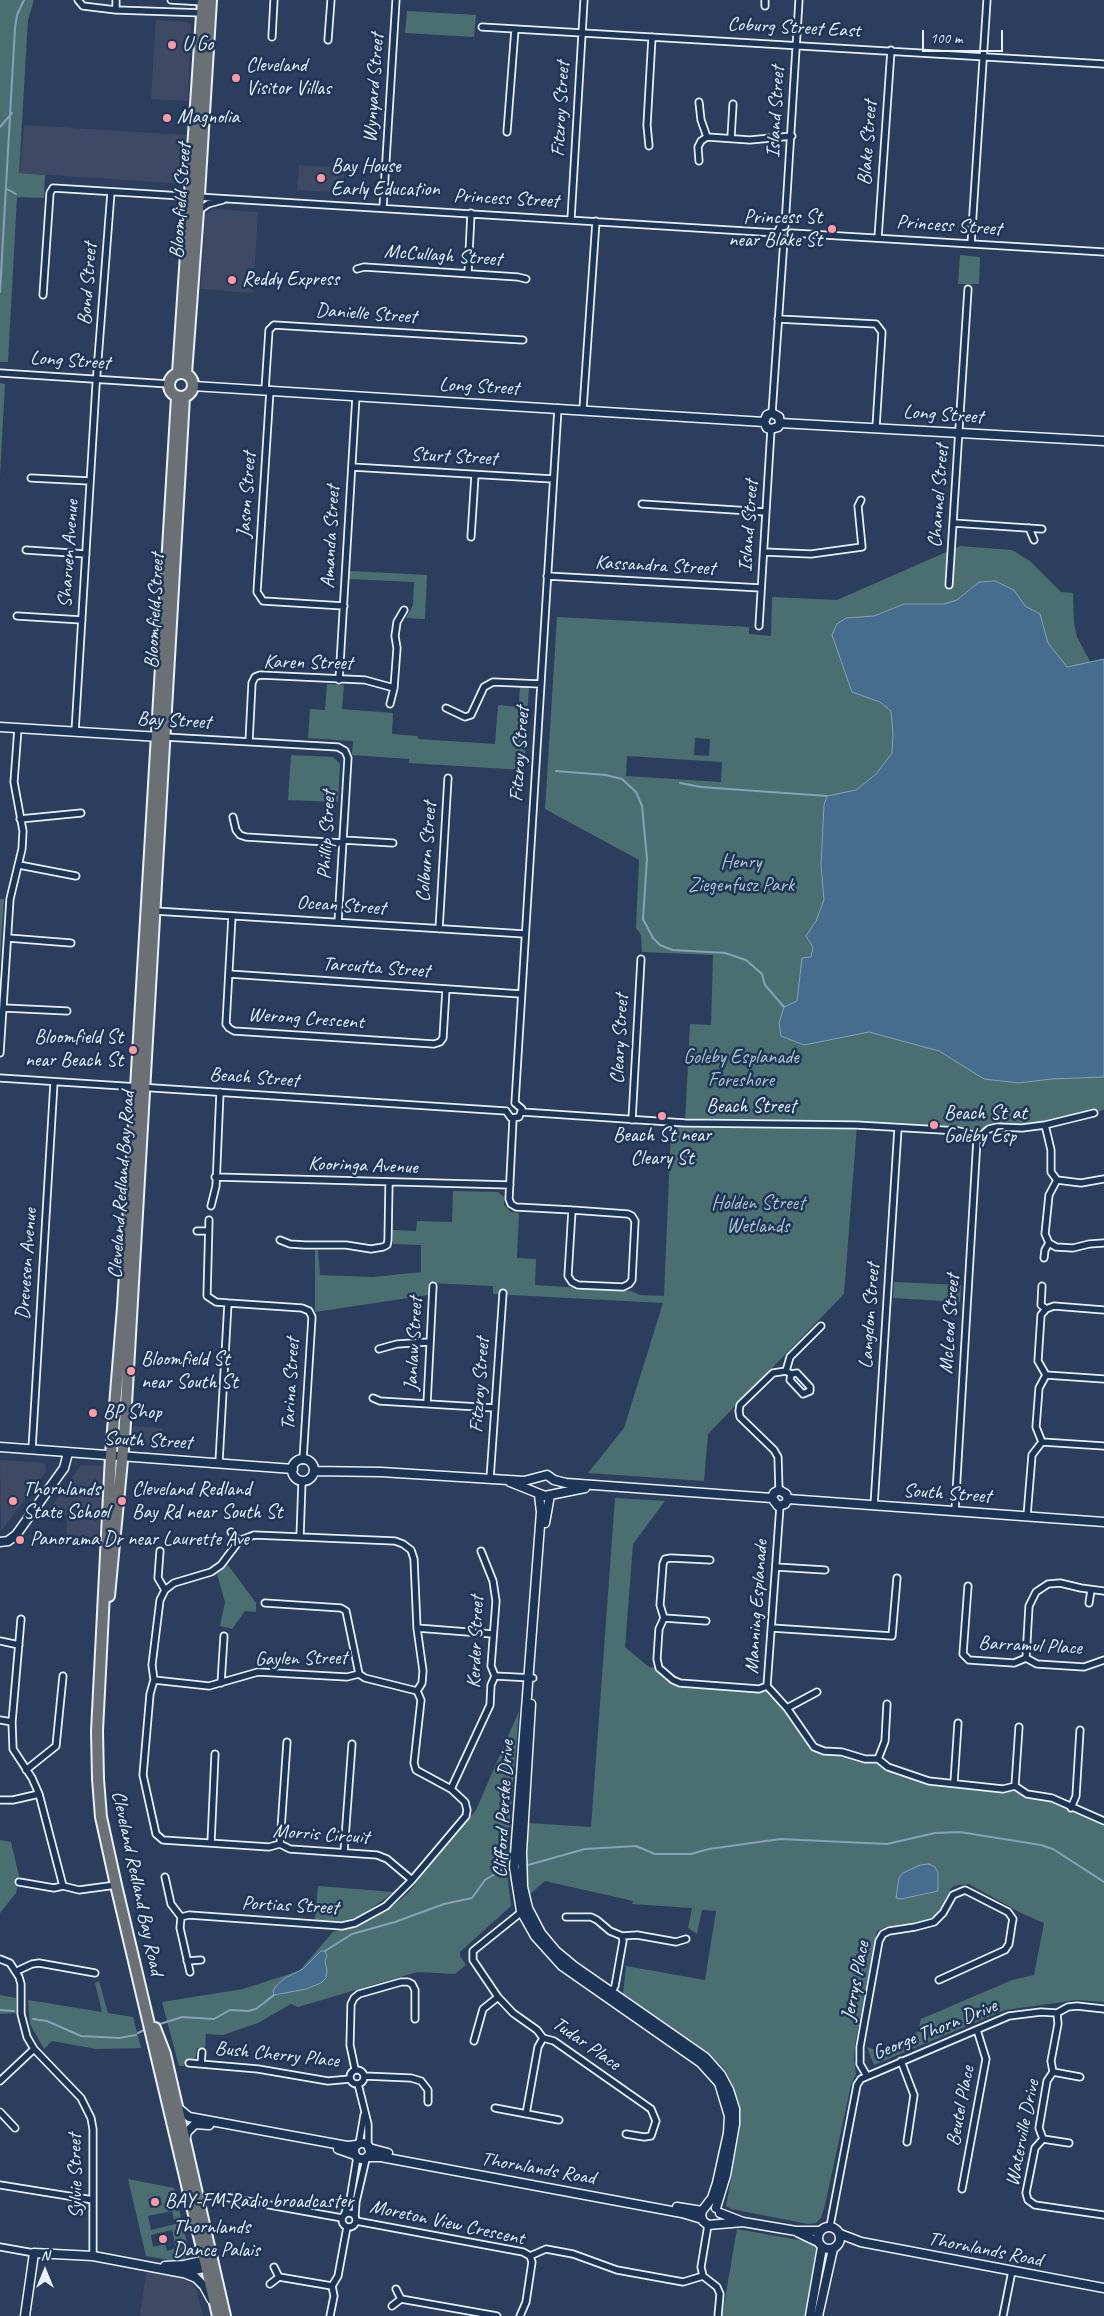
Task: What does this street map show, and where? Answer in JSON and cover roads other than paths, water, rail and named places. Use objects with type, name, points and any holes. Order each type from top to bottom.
[{"type":"highway","name":"Bloomfield Street","points":[[182,374],[207,1]]},
{"type":"highway","name":"Bloomfield Street","points":[[182,374],[198,211],[194,196]]},
{"type":"highway","points":[[182,374],[191,379],[193,386],[190,393],[180,397],[170,392],[169,384],[172,377],[182,374]]},
{"type":"highway","name":"Bloomfield Street","points":[[160,737],[180,397]]},
{"type":"highway","name":"Cleveland Redland Bay Road","points":[[160,737],[155,911],[111,1455],[97,1731],[98,1779],[100,1817],[166,2098],[209,2263],[225,2316]]},
{"type":"highway","name":"Cleveland Redland Bay Road","points":[[103,1635],[112,1579],[123,1456],[160,737]]},
{"type":"highway","name":"Cleveland Redland Bay Road","points":[[141,1988],[165,2054],[209,2263],[218,2316]]},
{"type":"highway","points":[[165,2054],[160,2055],[159,2058],[166,2098]]},
{"type":"street","points":[[78,0],[83,6],[116,10],[206,13]]},
{"type":"street","points":[[116,0],[116,10]]},
{"type":"street","points":[[171,0],[207,1]]},
{"type":"street","points":[[272,37],[274,0]]},
{"type":"street","points":[[328,40],[331,0]]},
{"type":"street","name":"Wynyard Street","points":[[383,208],[396,0]]},
{"type":"street","name":"Fitzroy Street","points":[[571,219],[584,0]]},
{"type":"street","name":"Island Street","points":[[785,226],[799,0]]},
{"type":"street","points":[[971,244],[987,0]]},
{"type":"street","name":"Coburg Street East","points":[[482,27],[1104,64]]},
{"type":"street","points":[[508,132],[514,29]]},
{"type":"street","points":[[649,146],[647,125],[652,36]]},
{"type":"street","name":"Blake Street","points":[[878,238],[890,50]]},
{"type":"street","points":[[699,102],[701,120],[707,137]]},
{"type":"street","points":[[731,138],[733,104]]},
{"type":"street","points":[[699,161],[698,147],[701,141],[707,137],[750,140],[792,136]]},
{"type":"street","name":"Princess Street","points":[[44,295],[50,193],[53,188],[777,233]]},
{"type":"street","name":"Bond Street","points":[[98,379],[111,192]]},
{"type":"street","points":[[198,211],[208,204],[228,199]]},
{"type":"street","points":[[468,274],[471,213]]},
{"type":"street","points":[[583,409],[596,221]]},
{"type":"street","points":[[772,413],[784,240],[791,233],[789,228],[785,226],[780,227],[777,233],[784,240]]},
{"type":"street","name":"Princess Street","points":[[791,233],[1104,252]]},
{"type":"street","name":"McCullagh Street","points":[[357,269],[364,267],[526,279]]},
{"type":"street","name":"Channel Street","points":[[949,585],[968,290]]},
{"type":"street","points":[[778,320],[876,324],[882,332],[876,427]]},
{"type":"street","name":"Danielle Street","points":[[267,390],[269,330],[274,325],[523,340]]},
{"type":"street","name":"Long Street","points":[[0,373],[169,384]]},
{"type":"street","name":"Sharven Avenue","points":[[75,732],[98,379]]},
{"type":"street","name":"Long Street","points":[[193,386],[583,409],[764,422]]},
{"type":"street","name":"Jason Street","points":[[267,390],[257,592],[263,601],[344,606]]},
{"type":"street","name":"Amanda Street","points":[[339,680],[356,396]]},
{"type":"street","name":"Fitzroy Street","points":[[514,1103],[558,408]]},
{"type":"street","points":[[772,413],[779,417],[780,423],[778,427],[772,429],[765,426],[764,422],[765,417],[772,413]]},
{"type":"street","name":"Long Street","points":[[780,423],[1104,441]]},
{"type":"street","name":"Island Street","points":[[759,626],[772,429]]},
{"type":"street","name":"Sturt Street","points":[[352,468],[553,480]]},
{"type":"street","points":[[471,537],[475,475]]},
{"type":"street","points":[[31,478],[90,481]]},
{"type":"street","points":[[764,552],[821,554],[862,547],[858,506],[861,500]]},
{"type":"street","points":[[642,504],[766,512]]},
{"type":"street","points":[[953,523],[1042,528]]},
{"type":"street","points":[[1029,528],[1034,540]]},
{"type":"street","points":[[26,550],[86,554]]},
{"type":"street","name":"Kassandra Street","points":[[547,576],[761,588]]},
{"type":"street","points":[[390,704],[394,688],[397,622],[404,610]]},
{"type":"street","points":[[18,616],[82,620]]},
{"type":"street","name":"Karen Street","points":[[249,742],[252,683],[255,677],[260,674],[371,681],[394,688]]},
{"type":"street","points":[[446,708],[465,716],[471,715],[484,687],[493,682],[541,684]]},
{"type":"street","name":"Bay Street","points":[[0,727],[338,747],[345,751]]},
{"type":"street","points":[[0,1054],[10,899],[22,849],[20,819],[14,782],[18,728]]},
{"type":"street","name":"Phillip Street","points":[[338,922],[348,758],[345,751]]},
{"type":"street","name":"Colburn Street","points":[[439,928],[448,778]]},
{"type":"street","points":[[20,819],[53,814],[82,813]]},
{"type":"street","points":[[233,817],[236,830],[246,838],[393,843]]},
{"type":"street","points":[[19,865],[76,876]]},
{"type":"street","name":"Ocean Street","points":[[155,911],[525,934]]},
{"type":"street","name":"Werong Crescent","points":[[232,916],[226,1024],[228,1028],[234,1031],[434,1044],[440,1042],[443,1038],[446,989]]},
{"type":"street","points":[[8,938],[71,943]]},
{"type":"street","name":"Cleary Street","points":[[632,1120],[641,959]]},
{"type":"street","name":"Tarcutta Street","points":[[229,974],[521,994]]},
{"type":"street","points":[[4,1008],[67,1012]]},
{"type":"street","name":"Beach Street","points":[[0,1078],[506,1111]]},
{"type":"street","name":"Drevesen Avenue","points":[[32,1449],[54,1082]]},
{"type":"street","points":[[211,1206],[216,1186],[220,1092]]},
{"type":"street","points":[[514,1103],[520,1106],[522,1112],[519,1117],[514,1119],[508,1116],[506,1111],[508,1105],[514,1103]]},
{"type":"street","name":"Beach Street","points":[[522,1112],[685,1123],[856,1125],[959,1131],[970,1134],[977,1139]]},
{"type":"street","points":[[977,1139],[989,1128],[1022,1128],[1045,1125],[1094,1113]]},
{"type":"street","points":[[514,1119],[509,1199],[511,1204],[516,1207],[572,1210],[628,1214],[632,1216],[635,1221],[632,1280],[629,1284],[623,1287],[578,1285],[572,1282],[568,1276],[572,1210]]},
{"type":"street","points":[[1045,1125],[1051,1150],[1050,1172],[1057,1180],[1081,1182],[1104,1179]]},
{"type":"street","name":"Langdon Street","points":[[874,1506],[898,1128]]},
{"type":"street","name":"McLeod Street","points":[[955,1511],[977,1139]]},
{"type":"street","name":"Kooringa Avenue","points":[[215,1177],[510,1185]]},
{"type":"street","points":[[1057,1180],[1048,1195],[1046,1234],[1049,1243],[1056,1247],[1073,1248],[1104,1243]]},
{"type":"street","points":[[280,1240],[290,1244],[346,1245],[371,1249],[383,1247],[387,1244],[388,1240],[390,1183]]},
{"type":"street","points":[[209,1220],[207,1296],[216,1302],[228,1303],[219,1462]]},
{"type":"street","points":[[197,1231],[208,1231]]},
{"type":"street","points":[[1044,1258],[1044,1250],[1049,1243]]},
{"type":"street","name":"Janlaw Street","points":[[427,1404],[433,1286]]},
{"type":"street","points":[[1042,1286],[1041,1305],[1046,1309]]},
{"type":"street","name":"Fitzroy Street","points":[[490,1479],[503,1293]]},
{"type":"street","name":"Tarina Street","points":[[228,1303],[302,1308],[309,1311],[312,1317],[303,1460]]},
{"type":"street","points":[[1046,1375],[1038,1361],[1041,1315],[1046,1309],[1054,1306],[1104,1310]]},
{"type":"street","points":[[779,1490],[778,1457],[774,1450],[740,1417],[740,1405],[774,1373],[788,1373],[790,1357],[821,1326]]},
{"type":"street","points":[[378,1349],[397,1344],[429,1342]]},
{"type":"street","points":[[1046,1375],[1104,1379]]},
{"type":"street","points":[[1042,1442],[1036,1427],[1039,1388],[1046,1375]]},
{"type":"street","points":[[373,1398],[380,1401],[495,1408]]},
{"type":"street","points":[[1042,1442],[1104,1446]]},
{"type":"street","points":[[1027,1516],[1032,1455],[1042,1442]]},
{"type":"street","name":"South Street","points":[[0,1447],[263,1465],[284,1470],[293,1469]]},
{"type":"street","points":[[0,1542],[8,1541],[16,1535],[64,1468],[68,1452]]},
{"type":"street","points":[[303,1460],[311,1463],[314,1471],[310,1478],[302,1481],[296,1478],[293,1469],[296,1462],[303,1460]]},
{"type":"street","points":[[314,1471],[381,1472],[524,1481],[547,1475],[554,1480],[599,1486],[772,1498]]},
{"type":"street","points":[[538,1478],[535,1487],[539,1494]]},
{"type":"street","points":[[506,1480],[539,1494],[551,1495],[599,1486]]},
{"type":"street","points":[[551,1495],[556,1486],[554,1480]]},
{"type":"street","points":[[300,1537],[302,1481]]},
{"type":"street","points":[[779,1490],[786,1494],[788,1499],[785,1504],[780,1506],[774,1504],[772,1498],[774,1493],[779,1490]]},
{"type":"street","name":"Clifford Perske Drive","points":[[531,1678],[541,1512],[539,1494]]},
{"type":"street","name":"Clifford Perske Drive","points":[[551,1495],[546,1513],[514,1867],[525,1910],[535,1936],[550,1954],[572,1974],[705,2057],[721,2075],[729,2090],[735,2109],[735,2124],[716,2223]]},
{"type":"street","name":"South Street","points":[[788,1499],[1104,1522]]},
{"type":"street","name":"Manning Esplanade","points":[[780,1506],[767,1686],[787,1708],[814,1747],[824,1751],[852,1754],[865,1759],[878,1759],[888,1767],[922,1779],[1003,1789],[1015,1786],[1027,1794],[1052,1798],[1104,1822]]},
{"type":"street","points":[[231,1532],[239,1540]]},
{"type":"street","points":[[160,1551],[158,1578],[165,1590],[182,1580],[211,1572],[221,1565],[239,1540],[254,1535],[394,1541],[411,1550],[414,1559],[417,1628],[423,1671],[422,1683],[417,1691],[421,1700],[414,1763],[416,1770],[451,1789],[465,1802],[467,1810],[466,1816],[412,1880]]},
{"type":"street","name":"Kerder Street","points":[[451,1789],[490,1705],[491,1685],[495,1676],[491,1666],[496,1601],[493,1581],[481,1551]]},
{"type":"street","points":[[710,1560],[671,1558],[663,1564],[660,1605],[664,1618],[659,1629],[657,1659],[659,1668],[673,1680],[680,1683],[750,1688],[767,1686]]},
{"type":"street","points":[[776,1567],[825,1570]]},
{"type":"street","points":[[772,1628],[892,1636],[896,1578]]},
{"type":"street","points":[[1026,1658],[1029,1606],[1034,1590],[1048,1584],[1060,1583],[1090,1590],[1104,1591]]},
{"type":"street","name":"Barramul Place","points":[[968,1586],[963,1654],[969,1660],[1014,1663],[1026,1658],[1037,1664],[1084,1667],[1104,1660]]},
{"type":"street","name":"Morris Circuit","points":[[165,1590],[157,1610],[152,1665],[154,1680],[150,1694],[143,1776],[156,1834],[163,1840],[269,1847],[280,1844],[290,1849],[377,1855],[387,1859],[412,1880]]},
{"type":"street","points":[[1089,1603],[1090,1590]]},
{"type":"street","points":[[264,1603],[341,1608],[346,1611],[358,1674]]},
{"type":"street","points":[[664,1618],[706,1621]]},
{"type":"street","points":[[21,1619],[12,1722],[13,1749],[39,1794],[63,1886]]},
{"type":"street","points":[[417,1628],[493,1634]]},
{"type":"street","points":[[221,1684],[224,1636]]},
{"type":"street","points":[[0,1642],[19,1645]]},
{"type":"street","name":"Gaylen Street","points":[[154,1680],[209,1686],[258,1672],[348,1677],[358,1674],[365,1678],[417,1691]]},
{"type":"street","points":[[26,1770],[56,1746],[63,1676]]},
{"type":"street","points":[[495,1676],[531,1678]]},
{"type":"street","points":[[787,1708],[817,1692]]},
{"type":"street","points":[[878,1759],[885,1741],[887,1704]]},
{"type":"street","points":[[0,1720],[12,1722]]},
{"type":"street","points":[[954,1783],[958,1723]]},
{"type":"street","points":[[1015,1786],[1019,1727]]},
{"type":"street","points":[[1071,1808],[1076,1796],[1080,1730]]},
{"type":"street","points":[[280,1844],[286,1742]]},
{"type":"street","points":[[344,1852],[352,1744]]},
{"type":"street","points":[[211,1843],[214,1754]]},
{"type":"street","points":[[0,1800],[13,1800],[39,1794]]},
{"type":"street","points":[[165,1877],[171,1904],[181,1917],[180,1928],[190,1972]]},
{"type":"street","name":"Portias Street","points":[[181,1917],[189,1915],[342,1926],[356,1923],[386,1906],[412,1880]]},
{"type":"street","points":[[19,1882],[54,1888],[63,1886],[80,1890],[116,1884]]},
{"type":"street","name":"Jerrys Place","points":[[867,2076],[860,2064],[860,2047],[879,1941],[883,1934],[934,1922],[943,1913],[953,1895],[965,1890],[1008,1912],[1012,1919],[1012,1924],[1009,1944],[1005,1950],[939,1980]]},
{"type":"street","name":"Tudar Place","points":[[525,1910],[473,1951],[473,1960],[498,1997],[513,2013],[534,2026],[543,2038],[554,2041],[651,2108],[656,2121],[651,2136],[644,2137],[626,2134]]},
{"type":"street","points":[[566,1918],[591,1917],[610,1931],[622,1936],[637,1935],[676,1942],[686,1939]]},
{"type":"street","points":[[610,1996],[615,1986],[622,1936]]},
{"type":"street","points":[[0,1959],[10,1963],[17,1971],[24,1966],[39,1963],[95,1973]]},
{"type":"street","points":[[187,1961],[201,1960]]},
{"type":"street","name":"Sylvie Street","points":[[17,1971],[21,1984],[23,2026],[34,2048],[81,2098],[91,2118],[93,2129],[93,2256]]},
{"type":"street","points":[[355,2069],[350,2045],[351,2004],[354,1998],[359,1994],[401,1982],[408,1982],[412,1984],[415,1990],[415,2019]]},
{"type":"street","name":"Clifford Perske Drive","points":[[610,1996],[701,2064],[719,2083],[729,2116],[728,2133],[717,2183],[705,2215]]},
{"type":"street","points":[[474,2041],[482,2009],[498,1997]]},
{"type":"street","name":"George Thorn Drive","points":[[867,2076],[1009,2016],[1040,2012],[1057,2013],[1068,2007],[1077,2006],[1104,2008]]},
{"type":"street","name":"Waterville Drive","points":[[1057,2013],[1058,2024],[1051,2061],[1053,2072],[1047,2081],[1038,2128],[1043,2139],[1035,2148],[1026,2202],[1104,2215]]},
{"type":"street","name":"Beutel Place","points":[[962,2188],[986,2059],[977,2030]]},
{"type":"street","points":[[526,2114],[538,2047],[543,2038]]},
{"type":"street","points":[[0,2080],[34,2048]]},
{"type":"street","name":"Bush Cherry Place","points":[[201,2064],[202,2052]]},
{"type":"street","points":[[901,2061],[914,2095],[907,2142]]},
{"type":"street","name":"Bush Cherry Place","points":[[189,2063],[258,2069],[328,2081],[350,2079]]},
{"type":"street","points":[[355,2069],[362,2072],[364,2076]]},
{"type":"street","points":[[355,2069],[351,2072],[350,2079],[358,2084]]},
{"type":"street","points":[[1053,2072],[1080,2077]]},
{"type":"street","points":[[364,2076],[412,2078],[421,2081],[428,2090],[428,2102]]},
{"type":"street","points":[[358,2084],[364,2076]]},
{"type":"street","points":[[830,2226],[857,2085],[867,2076]]},
{"type":"street","points":[[347,2227],[353,2226],[356,2218],[356,2202],[369,2147],[368,2124],[358,2084]]},
{"type":"street","name":"Thornlands Road","points":[[176,2105],[181,2112],[189,2117],[347,2146],[369,2147],[381,2152],[705,2215],[716,2223],[744,2222],[796,2231],[819,2231],[824,2227],[830,2226],[840,2234],[861,2242],[1104,2288]]},
{"type":"street","points":[[495,2108],[559,2120]]},
{"type":"street","points":[[347,2227],[343,2224],[344,2216],[350,2200],[356,2156],[355,2148],[362,2137],[364,2110]]},
{"type":"street","points":[[0,2112],[15,2128]]},
{"type":"street","name":"Thornlands Road","points":[[184,2143],[191,2127],[202,2124],[345,2150],[356,2156],[400,2160],[682,2212],[705,2215],[718,2210],[744,2222]]},
{"type":"street","points":[[1043,2139],[1069,2143]]},
{"type":"street","points":[[0,2185],[93,2200]]},
{"type":"street","points":[[219,2196],[344,2216],[352,2213],[356,2218]]},
{"type":"street","points":[[705,2215],[701,2267],[703,2276],[717,2287],[720,2294],[718,2316]]},
{"type":"street","name":"Moreton View Crescent","points":[[356,2218],[524,2252],[530,2256],[532,2262],[526,2302],[520,2316]]},
{"type":"street","points":[[330,2316],[334,2296],[332,2286],[338,2276],[347,2227]]},
{"type":"street","name":"Thornlands Road","points":[[796,2231],[820,2244],[835,2246],[861,2242]]},
{"type":"street","points":[[810,2316],[820,2244],[819,2231]]},
{"type":"street","points":[[818,2316],[835,2246],[840,2234]]},
{"type":"street","points":[[0,2247],[34,2253],[93,2256],[183,2272],[196,2278],[204,2286],[215,2305]]},
{"type":"street","points":[[530,2256],[546,2249],[573,2254],[616,2270],[683,2282],[703,2276]]},
{"type":"street","points":[[25,2316],[34,2253]]},
{"type":"street","points":[[150,2266],[209,2263]]},
{"type":"street","points":[[183,2272],[209,2263]]},
{"type":"street","points":[[274,2267],[279,2277]]},
{"type":"street","points":[[1003,2316],[1012,2271]]},
{"type":"street","points":[[270,2284],[279,2277],[332,2286]]},
{"type":"street","points":[[396,2289],[401,2299]]},
{"type":"street","points":[[392,2306],[401,2299],[497,2316]]},
{"type":"waterway","points":[[0,292],[15,28],[17,15],[24,0]]},
{"type":"waterway","points":[[0,127],[12,113]]},
{"type":"waterway","points":[[7,189],[16,194]]},
{"type":"waterway","points":[[556,771],[606,775],[622,779],[636,792],[642,806],[647,859],[643,919],[653,938],[660,945],[673,950],[725,953],[746,960],[762,974],[765,985],[784,1007]]},
{"type":"waterway","points":[[680,783],[701,787],[827,796]]},
{"type":"waterway","points":[[528,1865],[585,1849],[636,1846],[655,1854],[691,1854],[709,1849],[780,1839],[887,1844],[935,1833],[960,1832],[1041,1845],[1053,1849],[1104,1882]]},
{"type":"waterway","points":[[325,1951],[352,1934],[395,1922],[444,1904],[472,1898],[485,1880],[503,1869]]},
{"type":"waterway","points":[[160,2024],[182,2017],[214,2019],[230,2010],[248,2011],[256,2009],[274,1995]]},
{"type":"waterway","points":[[0,2010],[14,2011]]},
{"type":"waterway","points":[[33,2019],[47,2021],[81,2036],[119,2038],[136,2035]]},
{"type":"waterway","points":[[138,2033],[144,2030]]},
{"type":"place","name":"U Go","points":[[172,45]]},
{"type":"place","name":"Cleveland Visitor Villas","points":[[236,78]]},
{"type":"place","name":"Magnolia","points":[[167,118]]},
{"type":"place","name":"Bay House Early Education","points":[[321,178]]},
{"type":"place","name":"Princess St near Blake St","points":[[832,229]]},
{"type":"place","name":"Reddy Express","points":[[232,280]]},
{"type":"place","name":"Bloomfield St near Beach St","points":[[133,1050]]},
{"type":"place","name":"Beach St near Cleary St","points":[[662,1116]]},
{"type":"place","name":"Beach St at Goleby Esp","points":[[934,1125]]},
{"type":"place","name":"Bloomfield St near South St","points":[[131,1371]]},
{"type":"place","name":"BP Shop","points":[[93,1413]]},
{"type":"place","name":"Thornlands State School","points":[[13,1501]]},
{"type":"place","name":"Cleveland Redland Bay Rd near South St","points":[[122,1501]]},
{"type":"place","name":"Panorama Dr near Laurette Ave","points":[[20,1540]]},
{"type":"place","name":"BAY-FM Radio broadcaster","points":[[155,2202]]},
{"type":"place","name":"Thornlands Dance Palais","points":[[163,2239]]},
{"type":"park label","name":"Henry Ziegenfusz Park","points":[[741,874]]},
{"type":"park label","name":"Goleby Esplanade Foreshore","points":[[741,1070]]},
{"type":"park label","name":"Holden Street Wetlands","points":[[758,1216]]}]
